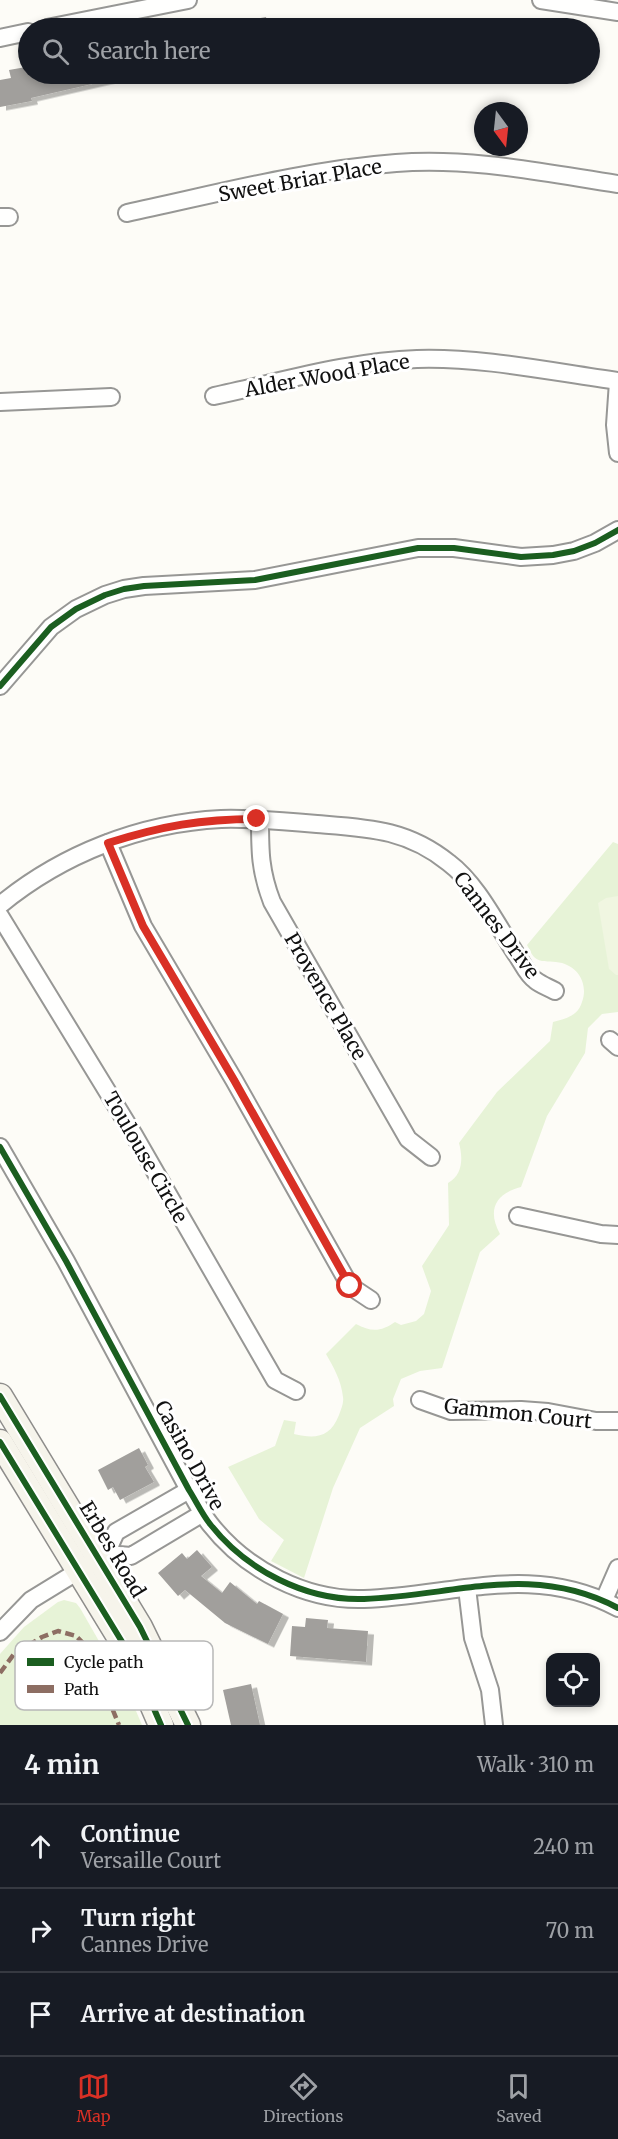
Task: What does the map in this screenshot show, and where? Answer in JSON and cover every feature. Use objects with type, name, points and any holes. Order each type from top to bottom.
[{"type":"main road","name":"Erbes Road","points":[[0,1396],[95,1561],[126,1641]]},
{"type":"main road","name":"Erbes Road","points":[[0,1442],[95,1561],[140,1627],[147,1641]]},
{"type":"main road","name":"Erbes Road","points":[[154,1710],[161,1725]]},
{"type":"main road","name":"Erbes Road","points":[[181,1710],[188,1725]]},
{"type":"street","points":[[97,18],[188,0]]},
{"type":"street","points":[[541,0],[618,12]]},
{"type":"street","points":[[0,38],[18,34]]},
{"type":"street","name":"Sweet Briar Place","points":[[127,213],[323,172],[397,163],[442,162],[489,165],[618,184]]},
{"type":"street","name":"Alder Wood Place","points":[[214,396],[357,366],[417,359],[474,361],[618,382]]},
{"type":"street","points":[[618,382],[615,425],[618,453]]},
{"type":"street","points":[[0,402],[111,397]]},
{"type":"street","points":[[0,686],[51,627],[76,609],[124,589],[255,580],[418,548],[454,548],[521,557],[553,555],[574,551],[595,543],[618,530]]},
{"type":"street","name":"Cannes Drive","points":[[0,905],[19,889],[47,871],[108,843],[146,831],[185,823],[221,819],[260,819],[379,829],[427,846],[452,864],[472,887],[533,979],[555,991]]},
{"type":"street","name":"Provence Place","points":[[260,819],[261,864],[272,902],[408,1139],[431,1157]]},
{"type":"street","points":[[108,843],[143,926],[234,1080],[350,1286],[371,1300]]},
{"type":"street","name":"Toulouse Circle","points":[[0,916],[134,1135],[275,1380],[296,1391]]},
{"type":"street","name":"Casino Drive","points":[[0,1147],[66,1261],[189,1490],[210,1524],[246,1559],[266,1573],[300,1589],[330,1596],[363,1599],[511,1583],[541,1584],[575,1590],[611,1604]]},
{"type":"street","points":[[518,1216],[601,1234],[618,1235]]},
{"type":"street","name":"Gammon Court","points":[[420,1400],[451,1411],[521,1410],[548,1412],[596,1421],[618,1421]]},
{"type":"street","points":[[0,1632],[32,1600],[95,1561],[116,1532],[189,1490]]},
{"type":"street","points":[[95,1561],[131,1556],[203,1513]]},
{"type":"street","points":[[611,1604],[618,1568]]},
{"type":"street","points":[[467,1588],[473,1638],[490,1690],[494,1725]]},
{"type":"green space","points":[[613,842],[618,844],[618,1012],[602,1014],[588,1028],[585,1053],[547,1116],[521,1187],[505,1194],[496,1204],[494,1218],[500,1234],[480,1252],[442,1368],[420,1371],[401,1379],[393,1399],[394,1406],[360,1428],[333,1488],[304,1578],[271,1561],[284,1540],[259,1519],[228,1467],[275,1446],[284,1420],[296,1422],[294,1434],[302,1436],[321,1435],[331,1428],[339,1415],[343,1399],[339,1380],[326,1354],[356,1324],[371,1330],[380,1329],[395,1322],[401,1325],[416,1321],[424,1314],[431,1291],[422,1266],[449,1225],[448,1183],[457,1175],[461,1166],[459,1143],[497,1092],[550,1041],[553,1022],[574,1014],[580,1007],[584,995],[580,976],[570,966],[537,959],[527,945]]},
{"type":"green space","points":[[618,896],[618,975],[616,975],[609,969],[598,903],[606,898]]},
{"type":"green space","points":[[64,1600],[76,1603],[99,1641],[15,1641],[15,1710],[136,1710],[142,1725],[0,1725],[0,1654],[24,1627]]},
{"type":"building","points":[[18,68],[18,84],[92,84],[31,98],[32,101],[0,107],[0,80],[11,78],[9,70]]},
{"type":"building","points":[[139,1448],[148,1465],[145,1467],[154,1482],[120,1500],[113,1487],[108,1490],[98,1470]]},
{"type":"building","points":[[197,1550],[212,1567],[201,1576],[222,1593],[230,1582],[257,1604],[259,1601],[283,1614],[268,1644],[225,1623],[185,1590],[178,1596],[158,1573],[182,1553],[187,1559]]},
{"type":"building","points":[[306,1618],[328,1620],[327,1628],[368,1631],[366,1662],[290,1656],[292,1626],[305,1627]]},
{"type":"building","points":[[251,1684],[260,1725],[231,1725],[223,1690]]},
{"type":"marked path","points":[[35,1641],[58,1631],[76,1636],[81,1641]]},
{"type":"marked path","points":[[0,1673],[15,1653]]},
{"type":"marked path","points":[[113,1710],[119,1725]]},
{"type":"cycle path","points":[[0,686],[51,627],[76,609],[124,589],[255,580],[418,548],[454,548],[521,557],[553,555],[574,551],[595,543],[618,530]]},
{"type":"cycle path","points":[[0,1147],[66,1261],[189,1490],[210,1524],[241,1555],[279,1580],[321,1595],[342,1598],[397,1597],[461,1588],[524,1584],[555,1587],[586,1594],[618,1608]]},
{"type":"cycle path","points":[[0,1396],[147,1641]]},
{"type":"cycle path","points":[[0,1442],[122,1641]]},
{"type":"cycle path","points":[[154,1710],[161,1725]]},
{"type":"cycle path","points":[[181,1710],[188,1725]]},
{"type":"route","points":[[257,819],[221,819],[185,823],[146,831],[108,843],[143,926],[234,1080],[350,1286]]}]
